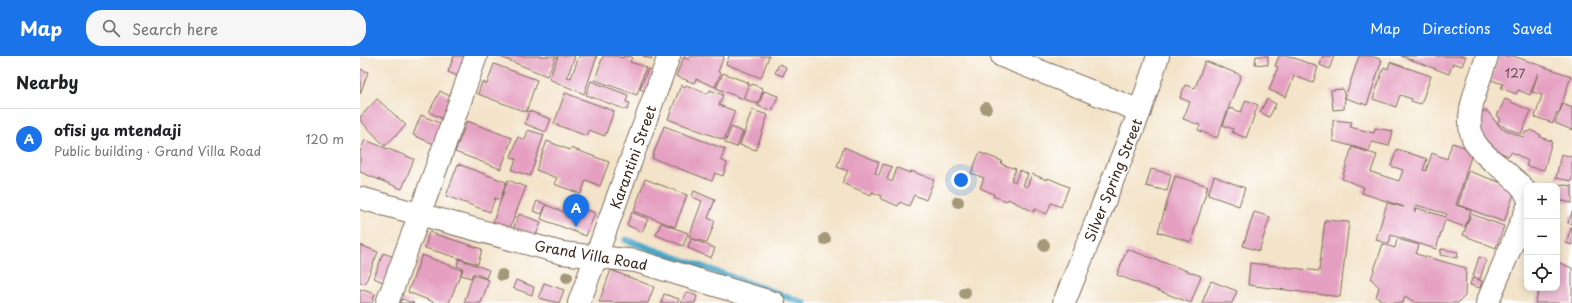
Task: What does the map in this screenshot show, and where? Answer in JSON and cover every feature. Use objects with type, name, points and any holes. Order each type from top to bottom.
[{"type":"street","points":[[387,303],[421,215],[432,179],[476,56]]},
{"type":"street","name":"Karantini Street","points":[[580,303],[669,56]]},
{"type":"street","points":[[1002,56],[1140,111]]},
{"type":"street","name":"Silver Spring Street","points":[[1064,303],[1140,111],[1158,56]]},
{"type":"street","points":[[1488,56],[1471,108],[1469,120],[1470,132],[1475,143],[1483,152],[1524,189]]},
{"type":"street","name":"Grand Villa Road","points":[[360,198],[562,253],[596,258],[636,261],[774,303]]},
{"type":"street","points":[[1487,303],[1524,216]]},
{"type":"building","points":[[454,56],[470,56],[462,78],[448,72]]},
{"type":"building","points":[[498,56],[556,56],[547,76]]},
{"type":"building","points":[[558,56],[575,56],[567,77],[571,78],[579,56],[597,56],[584,94],[549,79]]},
{"type":"building","points":[[603,56],[616,56],[623,58],[624,56],[632,57],[630,62],[646,67],[637,95],[595,80]]},
{"type":"building","points":[[643,56],[652,56],[651,59]]},
{"type":"building","points":[[691,56],[724,56],[718,72],[721,73],[715,87],[696,79],[694,83],[676,76],[684,57],[689,60]]},
{"type":"building","points":[[729,56],[769,56],[761,78],[726,64]]},
{"type":"building","points":[[1256,56],[1268,56],[1268,65],[1255,64]]},
{"type":"building","points":[[1279,56],[1289,56],[1318,67],[1313,83],[1294,76],[1286,97],[1269,90],[1278,67],[1275,66]]},
{"type":"building","points":[[1323,56],[1334,56],[1329,69],[1320,65]]},
{"type":"building","points":[[1359,56],[1371,56],[1382,60],[1367,105],[1345,98]]},
{"type":"building","points":[[1401,56],[1466,56],[1462,66],[1453,63],[1449,74]]},
{"type":"building","points":[[1499,56],[1513,56],[1571,76],[1559,113],[1557,112],[1553,123],[1535,117],[1542,95],[1532,92],[1538,73],[1530,95],[1518,90],[1516,94],[1501,88],[1503,84],[1491,80]]},
{"type":"building","points":[[1205,61],[1241,75],[1217,138],[1198,130],[1200,125],[1183,119],[1190,102],[1180,98],[1185,85],[1195,88]]},
{"type":"building","points":[[1390,62],[1431,76],[1421,104],[1400,95],[1396,107],[1373,99],[1384,67],[1388,69]]},
{"type":"building","points":[[494,64],[537,80],[526,112],[478,94],[482,82],[487,84]]},
{"type":"building","points":[[779,64],[786,67],[783,76],[775,73]]},
{"type":"building","points":[[360,69],[368,72],[360,94]]},
{"type":"building","points":[[648,69],[652,71],[652,94],[640,89]]},
{"type":"building","points":[[723,73],[749,83],[743,99],[716,88]]},
{"type":"building","points":[[591,81],[628,95],[626,102],[630,103],[627,110],[586,95]]},
{"type":"building","points":[[752,84],[762,88],[761,89],[763,90],[758,104],[744,99],[749,85],[751,86]]},
{"type":"building","points":[[681,85],[685,87],[686,85],[708,94],[710,90],[723,95],[719,105],[735,111],[724,140],[668,119]]},
{"type":"building","points":[[1343,89],[1345,98],[1344,109],[1333,110],[1331,90]]},
{"type":"building","points":[[440,91],[457,100],[447,121],[429,112]]},
{"type":"building","points":[[764,91],[778,96],[772,111],[758,106]]},
{"type":"building","points":[[565,93],[614,111],[605,136],[589,130],[587,136],[554,124]]},
{"type":"building","points":[[377,99],[406,125],[385,146],[360,120],[360,117]]},
{"type":"building","points":[[1267,99],[1276,104],[1269,117],[1260,112]]},
{"type":"building","points":[[1505,99],[1531,111],[1521,134],[1498,124],[1500,117],[1497,116]]},
{"type":"building","points":[[1246,100],[1258,105],[1246,138],[1232,132],[1233,129],[1223,125],[1230,108],[1241,112]]},
{"type":"building","points":[[1563,104],[1572,108],[1572,130],[1555,123]]},
{"type":"building","points":[[752,110],[768,115],[756,150],[740,145]]},
{"type":"building","points":[[529,111],[551,119],[546,132],[525,124]]},
{"type":"building","points":[[1483,111],[1487,111],[1501,128],[1523,137],[1525,132],[1530,130],[1541,135],[1540,137],[1552,141],[1544,170],[1526,166],[1528,161],[1512,152],[1508,156],[1497,151],[1480,134],[1481,114]]},
{"type":"building","points":[[421,115],[442,124],[434,144],[413,135]]},
{"type":"building","points":[[1333,120],[1352,122],[1350,127],[1374,133],[1375,128],[1393,131],[1389,146],[1372,142],[1369,151],[1333,141]]},
{"type":"building","points":[[467,121],[512,138],[501,169],[455,152]]},
{"type":"building","points":[[664,126],[725,149],[721,160],[727,163],[723,176],[715,173],[712,181],[652,158]]},
{"type":"building","points":[[731,127],[743,132],[737,147],[725,143]]},
{"type":"building","points":[[528,130],[544,135],[530,176],[512,170],[516,159],[511,157],[518,137],[525,140]]},
{"type":"building","points":[[365,140],[414,159],[402,189],[360,172],[360,151]]},
{"type":"building","points":[[547,141],[609,162],[600,186],[586,180],[581,194],[554,184],[557,178],[536,170]]},
{"type":"building","points":[[1452,143],[1473,150],[1456,205],[1471,210],[1465,227],[1445,220],[1436,249],[1391,235],[1389,244],[1376,240],[1387,203],[1404,207],[1362,193],[1364,187],[1342,179],[1352,147],[1377,155],[1371,172],[1399,181],[1403,170],[1391,166],[1397,149],[1427,159],[1423,170],[1426,171],[1432,153],[1447,159]],"holes":[[[1416,205],[1447,214],[1446,217],[1417,208],[1416,211],[1414,211]]]},
{"type":"building","points":[[844,147],[879,162],[875,173],[879,175],[883,164],[892,167],[887,179],[892,182],[897,168],[910,173],[911,171],[934,180],[926,200],[914,195],[909,206],[900,202],[898,206],[881,199],[882,196],[872,192],[871,195],[842,183],[848,171],[837,167]]},
{"type":"building","points":[[981,153],[1002,161],[1001,164],[1016,169],[1011,180],[1015,182],[1020,170],[1028,174],[1023,185],[1027,187],[1032,174],[1047,180],[1048,178],[1069,187],[1061,207],[1051,203],[1047,214],[1035,209],[1034,212],[1008,199],[1007,201],[993,196],[994,194],[980,188],[984,178],[971,173],[979,154]]},
{"type":"building","points":[[1561,154],[1572,157],[1572,181],[1556,178]]},
{"type":"building","points":[[458,164],[506,182],[500,200],[495,198],[490,212],[446,196]]},
{"type":"building","points":[[1151,169],[1171,174],[1167,191],[1146,186]]},
{"type":"building","points":[[1468,171],[1516,188],[1504,222],[1458,205]]},
{"type":"building","points":[[1175,176],[1208,186],[1191,242],[1158,232]]},
{"type":"building","points":[[1214,176],[1245,188],[1239,206],[1208,195]]},
{"type":"building","points":[[645,179],[687,195],[675,227],[634,211]]},
{"type":"building","points":[[508,180],[526,187],[510,228],[493,222]]},
{"type":"building","points":[[1560,184],[1572,186],[1572,203],[1560,201]]},
{"type":"building","points":[[694,191],[715,200],[708,218],[715,221],[707,243],[689,237],[702,201],[692,197]]},
{"type":"building","points":[[537,201],[546,205],[542,214],[533,211]]},
{"type":"building","points":[[546,205],[571,215],[575,205],[595,213],[586,236],[541,219]]},
{"type":"building","points":[[632,212],[648,219],[642,232],[627,225]]},
{"type":"building","points":[[1254,212],[1270,217],[1259,251],[1243,246]]},
{"type":"building","points":[[1572,212],[1572,224],[1568,223]]},
{"type":"building","points":[[519,214],[541,222],[535,238],[513,229]]},
{"type":"building","points":[[1471,214],[1504,226],[1496,248],[1463,235]]},
{"type":"building","points":[[1325,220],[1349,222],[1340,297],[1248,285],[1250,263],[1319,271]]},
{"type":"building","points":[[661,223],[688,233],[683,246],[656,235]]},
{"type":"building","points":[[1572,226],[1572,245],[1566,243]]},
{"type":"building","points":[[429,232],[482,249],[478,264],[425,248]]},
{"type":"building","points":[[691,239],[715,248],[711,258],[688,248]]},
{"type":"building","points":[[1397,239],[1419,245],[1416,254],[1466,268],[1465,296],[1458,303],[1416,303],[1405,296],[1403,303],[1388,303],[1376,297],[1379,287],[1371,279],[1383,244],[1395,248]]},
{"type":"building","points":[[360,245],[378,252],[365,284],[360,282]]},
{"type":"building","points":[[1127,249],[1201,276],[1191,303],[1117,275]]},
{"type":"building","points":[[1441,249],[1458,252],[1457,258],[1440,255]]},
{"type":"building","points":[[383,253],[394,257],[385,283],[374,278]]},
{"type":"building","points":[[422,255],[462,270],[449,303],[436,303],[408,292]]},
{"type":"building","points":[[1479,257],[1486,260],[1480,279],[1473,276]]},
{"type":"building","points":[[459,259],[489,270],[486,278],[473,273],[471,278],[461,275],[463,268],[457,266]]},
{"type":"building","points":[[1560,263],[1572,268],[1572,303],[1535,303],[1539,291],[1560,291]]},
{"type":"building","points":[[611,270],[654,287],[648,303],[599,302]]},
{"type":"building","points":[[473,275],[489,280],[481,303],[464,303]]},
{"type":"building","points":[[1472,278],[1482,281],[1480,288],[1470,285]]},
{"type":"building","points":[[516,280],[534,287],[532,295],[513,288]]},
{"type":"building","points":[[1211,281],[1237,291],[1232,303],[1202,303]]},
{"type":"building","points":[[544,283],[564,290],[559,303],[539,298]]},
{"type":"building","points":[[360,289],[375,294],[372,303],[360,303]]},
{"type":"building","points":[[686,292],[697,296],[695,303],[681,303]]},
{"type":"building","points":[[664,294],[679,299],[677,303],[661,303]]},
{"type":"building","points":[[402,299],[414,303],[400,303]]},
{"type":"waterway","points":[[626,240],[804,303]]},
{"type":"place","name":"ofisi ya mtendaji","points":[[576,227]]}]
